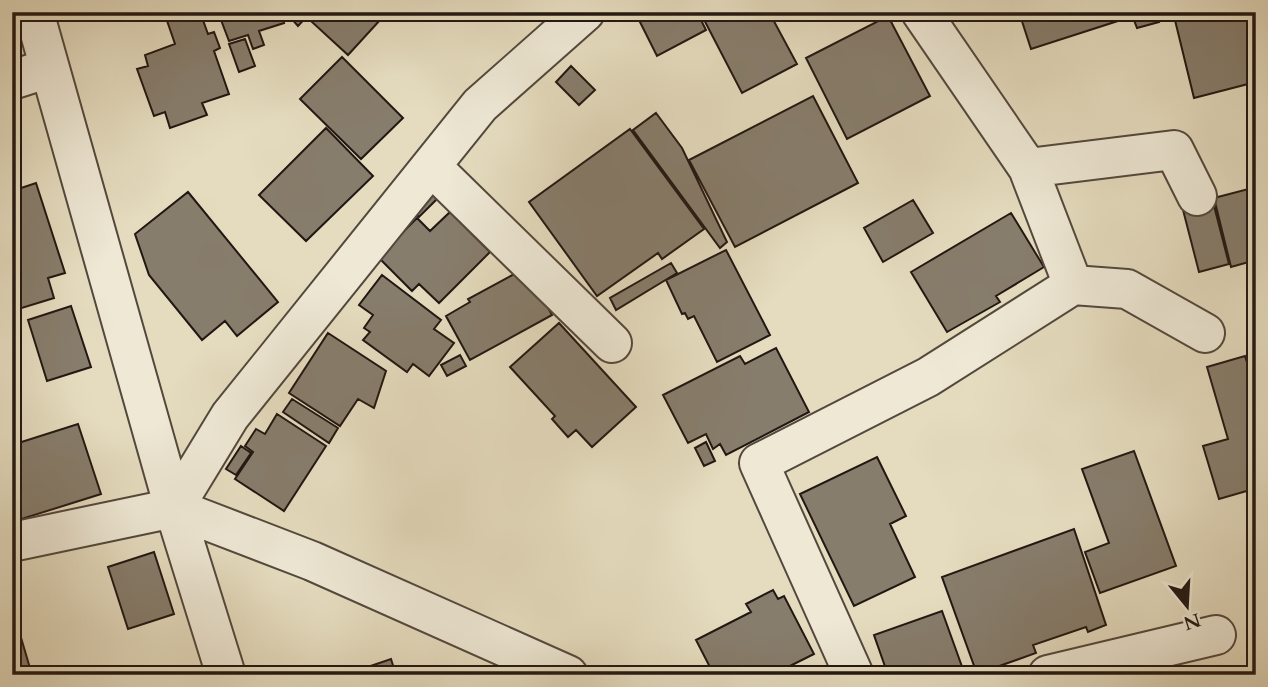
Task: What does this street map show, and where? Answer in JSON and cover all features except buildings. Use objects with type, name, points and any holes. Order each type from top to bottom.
[{"type":"street","points":[[34,12],[174,508],[226,675]]},
{"type":"street","points":[[174,508],[230,416],[480,106],[585,12]]},
{"type":"street","points":[[921,12],[1028,168],[1073,285]]},
{"type":"street","points":[[12,80],[50,68]]},
{"type":"street","points":[[1028,168],[1174,150],[1196,195]]},
{"type":"street","points":[[431,166],[612,343]]},
{"type":"street","points":[[853,675],[759,463],[928,377],[1073,285],[1128,289],[1205,333]]},
{"type":"street","points":[[12,542],[174,508],[312,561],[568,675]]},
{"type":"street","points":[[1048,675],[1216,635]]}]
